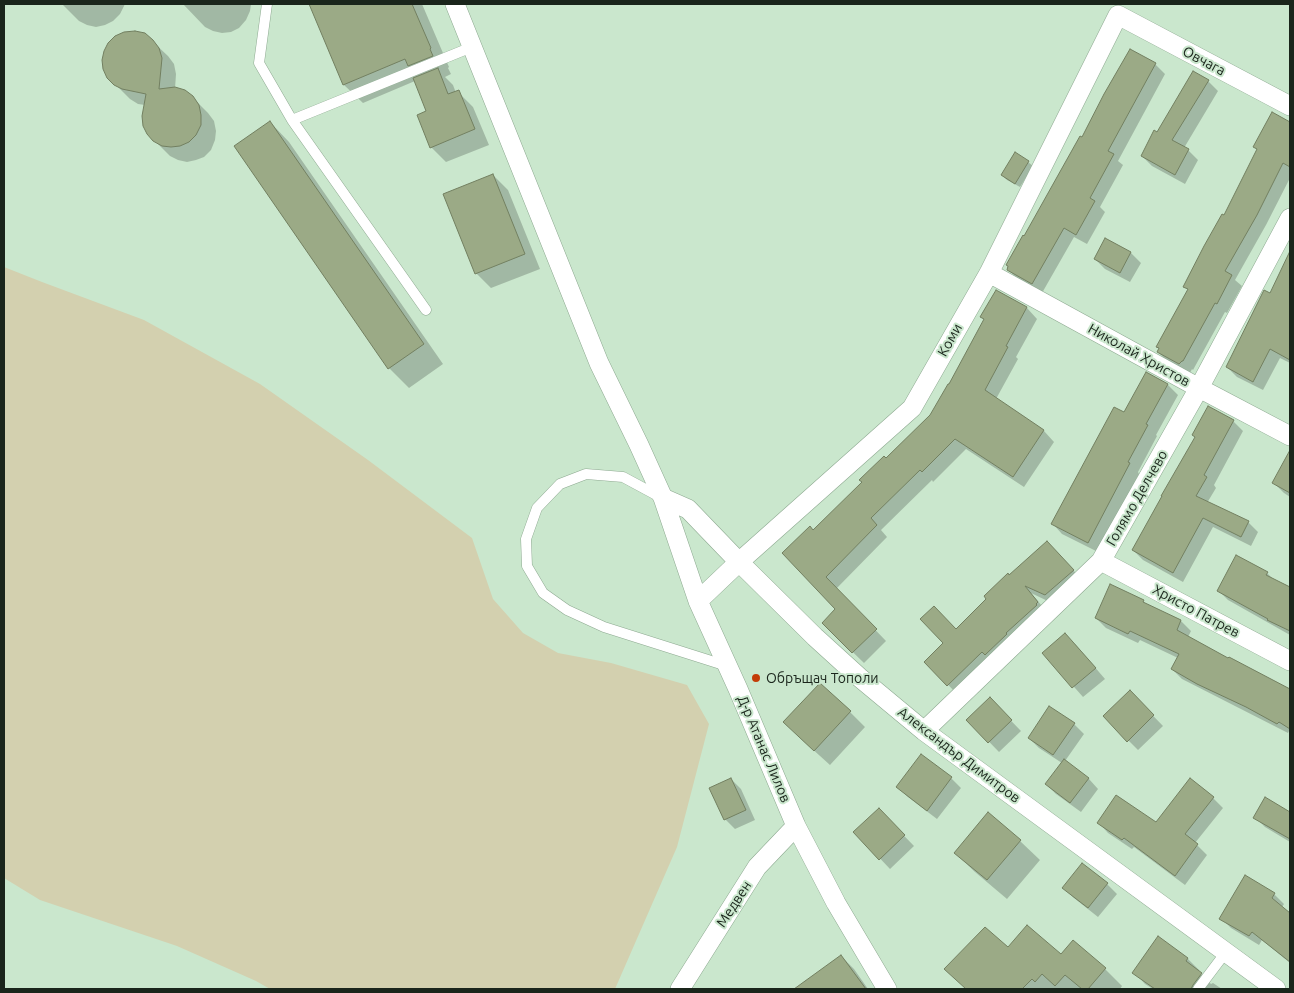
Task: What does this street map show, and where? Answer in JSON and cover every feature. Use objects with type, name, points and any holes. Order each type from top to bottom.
[{"type":"street","name":"Д-р Атанас Лилов","points":[[455,4],[599,364],[639,445],[662,498],[698,601],[728,666],[796,826],[836,903],[887,989]]},
{"type":"street","name":"Овчага","points":[[1118,15],[1290,106]]},
{"type":"street","name":"Коми","points":[[698,601],[739,562],[912,408],[989,273],[1118,15]]},
{"type":"street","name":"Голямо Делчево","points":[[924,731],[1101,561],[1199,388],[1290,218]]},
{"type":"street","name":"Николай Христов","points":[[989,273],[1290,436]]},
{"type":"street","name":"Александър Димитров","points":[[662,498],[688,509],[815,637],[859,677],[924,731],[1276,989]]},
{"type":"street","name":"Христо Патрев","points":[[1101,561],[1290,661]]},
{"type":"street","name":"Медвен","points":[[680,989],[757,867],[796,826]]},
{"type":"lane","points":[[267,4],[259,63],[292,120],[426,310]]},
{"type":"lane","points":[[292,120],[472,47]]},
{"type":"lane","points":[[662,498],[623,477],[586,474],[560,484],[537,508],[526,539],[527,566],[543,592],[567,610],[604,627],[728,666]]},
{"type":"lane","points":[[1198,989],[1226,952]]},
{"type":"shaded area","points":[[4,267],[144,320],[260,384],[368,460],[472,538],[493,599],[523,633],[558,653],[611,663],[687,685],[709,724],[677,847],[615,989],[270,989],[177,946],[40,900],[4,878]]},
{"type":"building","points":[[309,4],[412,4],[433,56],[408,66],[405,59],[343,85]]},
{"type":"building","points":[[135,31],[145,33],[159,48],[162,58],[159,89],[175,87],[185,90],[193,96],[199,105],[201,125],[196,135],[189,142],[180,146],[162,146],[153,141],[143,126],[142,116],[146,94],[122,89],[114,85],[107,78],[103,69],[102,60],[108,43],[115,36],[124,32]]},
{"type":"building","points":[[1130,49],[1156,63],[1108,151],[1114,154],[1090,198],[1095,201],[1076,235],[1064,228],[1032,284],[1007,270],[1008,266],[1006,265],[1080,136],[1082,137]]},
{"type":"building","points":[[438,68],[448,94],[459,90],[475,129],[430,148],[417,115],[426,111],[413,78]]},
{"type":"building","points":[[1193,71],[1209,80],[1172,140],[1189,149],[1175,175],[1141,156],[1154,130],[1157,132]]},
{"type":"building","points":[[1272,112],[1290,122],[1290,167],[1283,163],[1257,215],[1225,271],[1232,275],[1217,304],[1215,303],[1183,361],[1179,364],[1157,352],[1159,348],[1156,347],[1188,289],[1183,287],[1222,214],[1224,215],[1257,149],[1253,147]]},
{"type":"building","points":[[270,121],[424,344],[388,369],[234,146]]},
{"type":"building","points":[[1015,152],[1029,161],[1015,184],[1001,175]]},
{"type":"building","points":[[493,174],[525,254],[475,274],[443,194]]},
{"type":"building","points":[[1105,238],[1131,252],[1120,273],[1094,259]]},
{"type":"building","points":[[1290,251],[1290,360],[1270,349],[1253,382],[1226,367],[1264,290],[1270,293]]},
{"type":"building","points":[[996,290],[1027,307],[985,390],[1044,430],[1013,477],[955,439],[871,518],[877,525],[826,577],[877,629],[852,653],[822,623],[835,609],[782,553],[810,526],[813,530],[862,482],[859,480],[884,456],[886,458],[930,415],[984,319],[980,317]]},
{"type":"building","points":[[1146,372],[1168,384],[1146,424],[1148,425],[1128,462],[1130,463],[1088,543],[1051,524],[1114,407],[1124,412]]},
{"type":"building","points":[[1208,406],[1234,420],[1204,475],[1207,477],[1196,496],[1249,521],[1241,537],[1203,518],[1173,573],[1132,550],[1195,437],[1192,435]]},
{"type":"building","points":[[1290,450],[1290,493],[1272,483]]},
{"type":"building","points":[[1047,541],[1074,570],[1045,595],[1025,586],[1038,602],[1037,605],[985,655],[982,652],[947,686],[924,662],[943,643],[920,619],[934,606],[956,629],[986,599],[984,596],[1008,573],[1009,575]]},
{"type":"building","points":[[1236,555],[1268,572],[1266,575],[1290,587],[1290,631],[1217,591]]},
{"type":"building","points":[[1110,584],[1181,620],[1177,630],[1290,689],[1290,729],[1279,722],[1277,724],[1197,684],[1171,669],[1179,654],[1130,631],[1128,634],[1095,618]]},
{"type":"building","points":[[1065,633],[1096,668],[1072,688],[1042,653]]},
{"type":"building","points":[[820,683],[851,711],[814,751],[783,722]]},
{"type":"building","points":[[1130,690],[1154,715],[1127,742],[1103,716]]},
{"type":"building","points":[[990,697],[1012,720],[988,743],[966,720]]},
{"type":"building","points":[[1049,706],[1075,723],[1053,755],[1028,738]]},
{"type":"building","points":[[921,754],[952,777],[927,811],[896,787]]},
{"type":"building","points":[[1064,759],[1089,778],[1070,803],[1045,784]]},
{"type":"building","points":[[731,778],[746,810],[724,820],[709,788]]},
{"type":"building","points":[[1190,778],[1214,797],[1185,834],[1198,844],[1175,876],[1124,838],[1122,840],[1097,823],[1116,795],[1156,822]]},
{"type":"building","points":[[1265,797],[1290,812],[1290,839],[1253,818]]},
{"type":"building","points":[[879,808],[905,835],[879,860],[853,832]]},
{"type":"building","points":[[988,812],[1021,840],[987,880],[954,853]]},
{"type":"building","points":[[1082,863],[1108,883],[1088,908],[1062,888]]},
{"type":"building","points":[[1245,875],[1275,893],[1272,898],[1290,913],[1290,962],[1252,932],[1249,936],[1219,919]]},
{"type":"building","points":[[1027,925],[1061,954],[1073,940],[1106,968],[1088,989],[1082,989],[1065,975],[1055,986],[1042,974],[1035,982],[1032,979],[1022,989],[966,989],[944,969],[985,927],[1008,947]]},
{"type":"building","points":[[1158,936],[1188,958],[1186,961],[1202,973],[1191,989],[1155,989],[1132,973]]},
{"type":"building","points":[[841,955],[866,989],[794,989]]},
{"type":"place","name":"Обръщач Тополи","points":[[756,678]]}]
